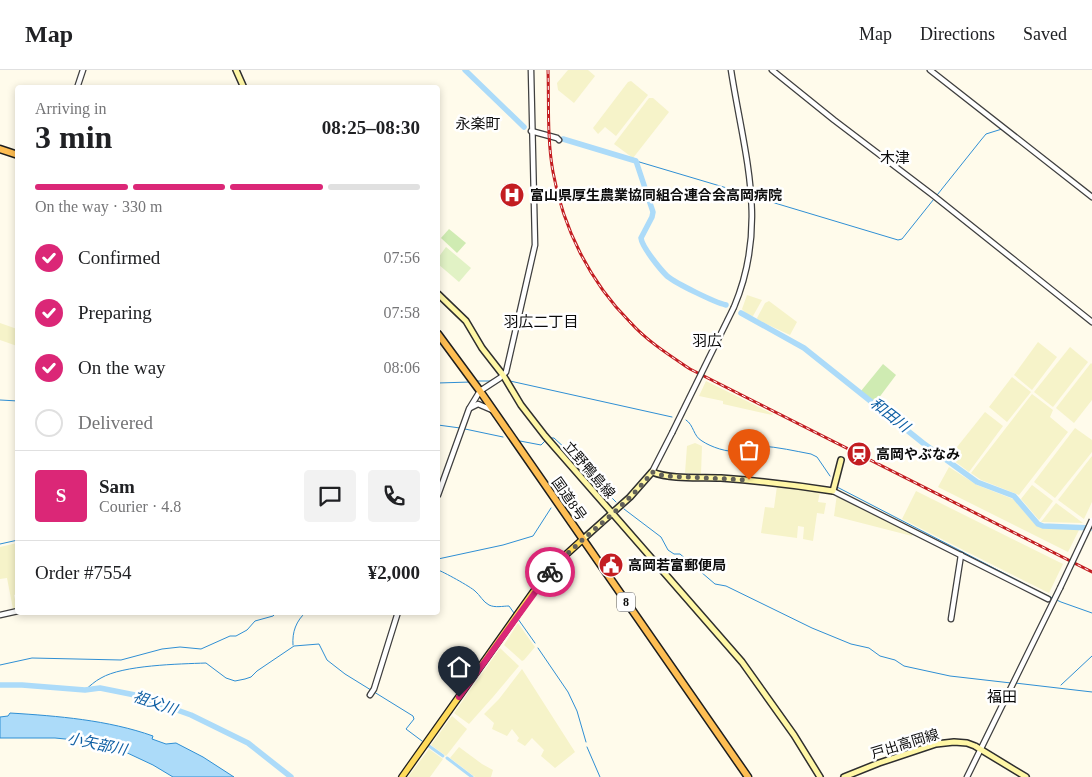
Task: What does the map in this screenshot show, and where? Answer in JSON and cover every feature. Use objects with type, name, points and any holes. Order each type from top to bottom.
[{"type":"highway","points":[[0,149],[15,154]]},
{"type":"highway","name":"国道8号","points":[[440,337],[480,391],[748,777]]},
{"type":"main road","points":[[236,70],[243,85]]},
{"type":"main road","name":"立野鴨島線","points":[[440,296],[466,321],[482,348],[546,438],[742,662],[794,735],[820,777]]},
{"type":"main road","points":[[402,777],[541,581],[560,560],[630,497],[652,472],[665,476],[795,484],[832,491],[841,460]]},
{"type":"main road","name":"戸出高岡線","points":[[844,777],[879,762],[945,742],[967,743],[981,749],[1026,777]]},
{"type":"street","points":[[78,85],[83,70]]},
{"type":"street","points":[[440,489],[469,409],[480,391],[503,375],[508,368],[535,245],[531,70]]},
{"type":"street","points":[[652,472],[734,307],[749,263],[753,214],[751,188],[731,70]]},
{"type":"street","points":[[772,70],[834,120],[936,197],[1092,322]]},
{"type":"street","points":[[930,70],[1092,197]]},
{"type":"street","points":[[531,131],[559,140]]},
{"type":"street","points":[[469,409],[478,404],[492,410]]},
{"type":"street","points":[[832,491],[1048,599]]},
{"type":"street","points":[[967,777],[1092,520]]},
{"type":"street","points":[[951,619],[961,555]]},
{"type":"street","points":[[0,615],[15,612]]},
{"type":"street","points":[[372,692],[397,615]]},
{"type":"shaded area","points":[[568,70],[588,70],[595,76],[574,103],[558,90],[557,83]]},
{"type":"shaded area","points":[[631,81],[648,95],[616,136],[605,127],[598,134],[593,128],[628,82]]},
{"type":"shaded area","points":[[649,98],[653,98],[669,112],[633,158],[614,144]]},
{"type":"shaded area","points":[[747,295],[762,300],[753,316],[747,315],[742,309]]},
{"type":"shaded area","points":[[769,301],[797,322],[790,335],[758,320],[757,318],[765,303]]},
{"type":"shaded area","points":[[0,323],[15,328],[15,345],[0,340]]},
{"type":"shaded area","points":[[1038,342],[1057,357],[1032,390],[1014,375]]},
{"type":"shaded area","points":[[1070,347],[1088,362],[1053,407],[1034,392]]},
{"type":"shaded area","points":[[1091,363],[1092,400],[1074,423],[1056,408]]},
{"type":"shaded area","points":[[1012,377],[1031,392],[1007,422],[989,407]]},
{"type":"shaded area","points":[[706,381],[773,414],[723,404],[723,401],[699,396]]},
{"type":"shaded area","points":[[1032,394],[1053,410],[1050,417],[1068,432],[1019,495],[981,480],[971,473]]},
{"type":"shaded area","points":[[985,412],[1003,426],[969,472],[949,457]]},
{"type":"shaded area","points":[[1075,428],[1092,440],[1092,452],[1055,498],[1034,482]]},
{"type":"shaded area","points":[[695,443],[702,446],[701,474],[685,473],[687,446]]},
{"type":"shaded area","points":[[1092,456],[1092,502],[1084,519],[1058,500]]},
{"type":"shaded area","points":[[949,467],[977,485],[1013,499],[1033,522],[1042,528],[1080,528],[1068,552],[938,487]]},
{"type":"shaded area","points":[[1032,485],[1053,501],[1039,520],[1021,499]]},
{"type":"shaded area","points":[[777,486],[820,492],[818,502],[826,503],[824,514],[817,513],[813,541],[803,539],[804,527],[798,526],[797,538],[761,533],[765,507],[774,508]]},
{"type":"shaded area","points":[[916,491],[1063,564],[1049,593],[902,519]]},
{"type":"shaded area","points":[[837,494],[914,533],[912,536],[834,516]]},
{"type":"shaded area","points":[[1056,503],[1083,523],[1041,522]]},
{"type":"shaded area","points":[[15,543],[15,608],[13,609],[7,578],[0,579],[0,547]]},
{"type":"shaded area","points":[[518,623],[535,647],[522,661],[504,645]]},
{"type":"shaded area","points":[[500,648],[519,666],[469,724],[454,713]]},
{"type":"shaded area","points":[[522,669],[575,752],[555,768],[541,756],[544,750],[532,738],[525,746],[517,741],[519,738],[512,729],[507,736],[492,729],[494,723],[484,714],[499,699]]},
{"type":"shaded area","points":[[452,716],[467,729],[446,756],[431,745]]},
{"type":"shaded area","points":[[459,747],[493,770],[491,777],[475,777],[450,758]]},
{"type":"shaded area","points":[[429,749],[443,759],[430,777],[408,777]]},
{"type":"green space","points":[[449,229],[466,243],[457,253],[441,238]]},
{"type":"green space","points":[[446,247],[471,268],[459,282],[440,266],[440,255]]},
{"type":"green space","points":[[883,364],[896,375],[875,403],[861,391]]},
{"type":"water","points":[[10,713],[101,722],[136,731],[153,736],[152,739],[166,744],[176,743],[203,757],[234,777],[173,777],[121,750],[96,742],[55,738],[0,738],[0,717],[8,716]]},
{"type":"waterway","name":"和田川","points":[[465,70],[524,127]]},
{"type":"waterway","points":[[758,198],[898,240],[902,239],[986,134],[1002,129]]},
{"type":"waterway","name":"和田川","points":[[563,139],[636,161],[653,212],[641,238],[648,252],[667,276],[705,297],[726,305]]},
{"type":"waterway","points":[[636,161],[747,194]]},
{"type":"waterway","name":"和田川","points":[[741,313],[804,348],[923,443],[977,482],[1014,496],[1038,524],[1043,526],[1092,528]]},
{"type":"waterway","points":[[477,381],[493,381]]},
{"type":"waterway","points":[[510,381],[672,417]]},
{"type":"waterway","points":[[440,383],[471,382]]},
{"type":"waterway","points":[[0,400],[15,401]]},
{"type":"waterway","points":[[686,420],[699,439],[715,447],[739,451],[761,446],[811,454],[817,457],[830,476]]},
{"type":"waterway","points":[[440,425],[460,428]]},
{"type":"waterway","points":[[465,429],[503,437]]},
{"type":"waterway","points":[[550,438],[554,438],[591,472],[604,479],[607,484],[606,492],[616,502]]},
{"type":"waterway","points":[[520,441],[541,445],[546,440]]},
{"type":"waterway","points":[[837,487],[1040,592],[1092,613]]},
{"type":"waterway","points":[[440,559],[503,545],[533,536],[551,508]]},
{"type":"waterway","points":[[624,509],[661,537],[668,550],[674,554],[680,554],[715,584],[726,586],[812,628],[851,644],[869,648],[880,656],[895,660],[904,666],[950,676],[1011,683]]},
{"type":"waterway","points":[[0,544],[15,541]]},
{"type":"waterway","points":[[440,571],[472,589],[489,605],[496,607],[509,606],[514,613]]},
{"type":"waterway","points":[[0,665],[32,658],[121,660],[162,649],[180,647],[201,649],[230,636],[236,636],[247,630],[255,621],[274,615]]},
{"type":"waterway","points":[[293,645],[295,627],[303,615]]},
{"type":"waterway","points":[[518,619],[535,643]]},
{"type":"waterway","points":[[85,690],[99,679],[123,670],[167,665],[206,663],[226,678],[235,681],[251,677],[294,646],[319,644],[327,660],[345,674],[413,716],[414,719],[406,729],[422,741]]},
{"type":"waterway","points":[[538,648],[568,692],[577,711],[586,742]]},
{"type":"waterway","points":[[1061,685],[1092,656]]},
{"type":"waterway","points":[[1015,683],[1092,692]]},
{"type":"waterway","name":"祖父川","points":[[0,685],[85,690],[100,688],[135,695],[191,715],[248,743],[291,777]]},
{"type":"waterway","points":[[429,746],[443,756]]},
{"type":"waterway","points":[[587,747],[600,777]]},
{"type":"waterway","points":[[447,758],[472,777]]},
{"type":"railway","points":[[548,70],[551,160],[558,193],[571,234],[602,290],[637,329],[690,369],[1092,572]]},
{"type":"way so far","points":[[550,572],[574,546],[630,497],[652,472],[665,476],[749,480]]},
{"type":"place","name":"富山県厚生農業協同組合連合会高岡病院","points":[[512,195]]},
{"type":"place","name":"高岡やぶなみ","points":[[859,454]]},
{"type":"place","name":"高岡若富郵便局","points":[[611,565]]},
{"type":"district","name":"永楽町","points":[[478,124]]},
{"type":"district","name":"木津","points":[[895,158]]},
{"type":"district","name":"羽広二丁目","points":[[541,322]]},
{"type":"district","name":"羽広","points":[[707,341]]},
{"type":"district","name":"福田","points":[[1002,697]]},
{"type":"route","points":[[459,697],[550,572]]},
{"type":"water label","name":"小矢部川","points":[[97,744]]}]
